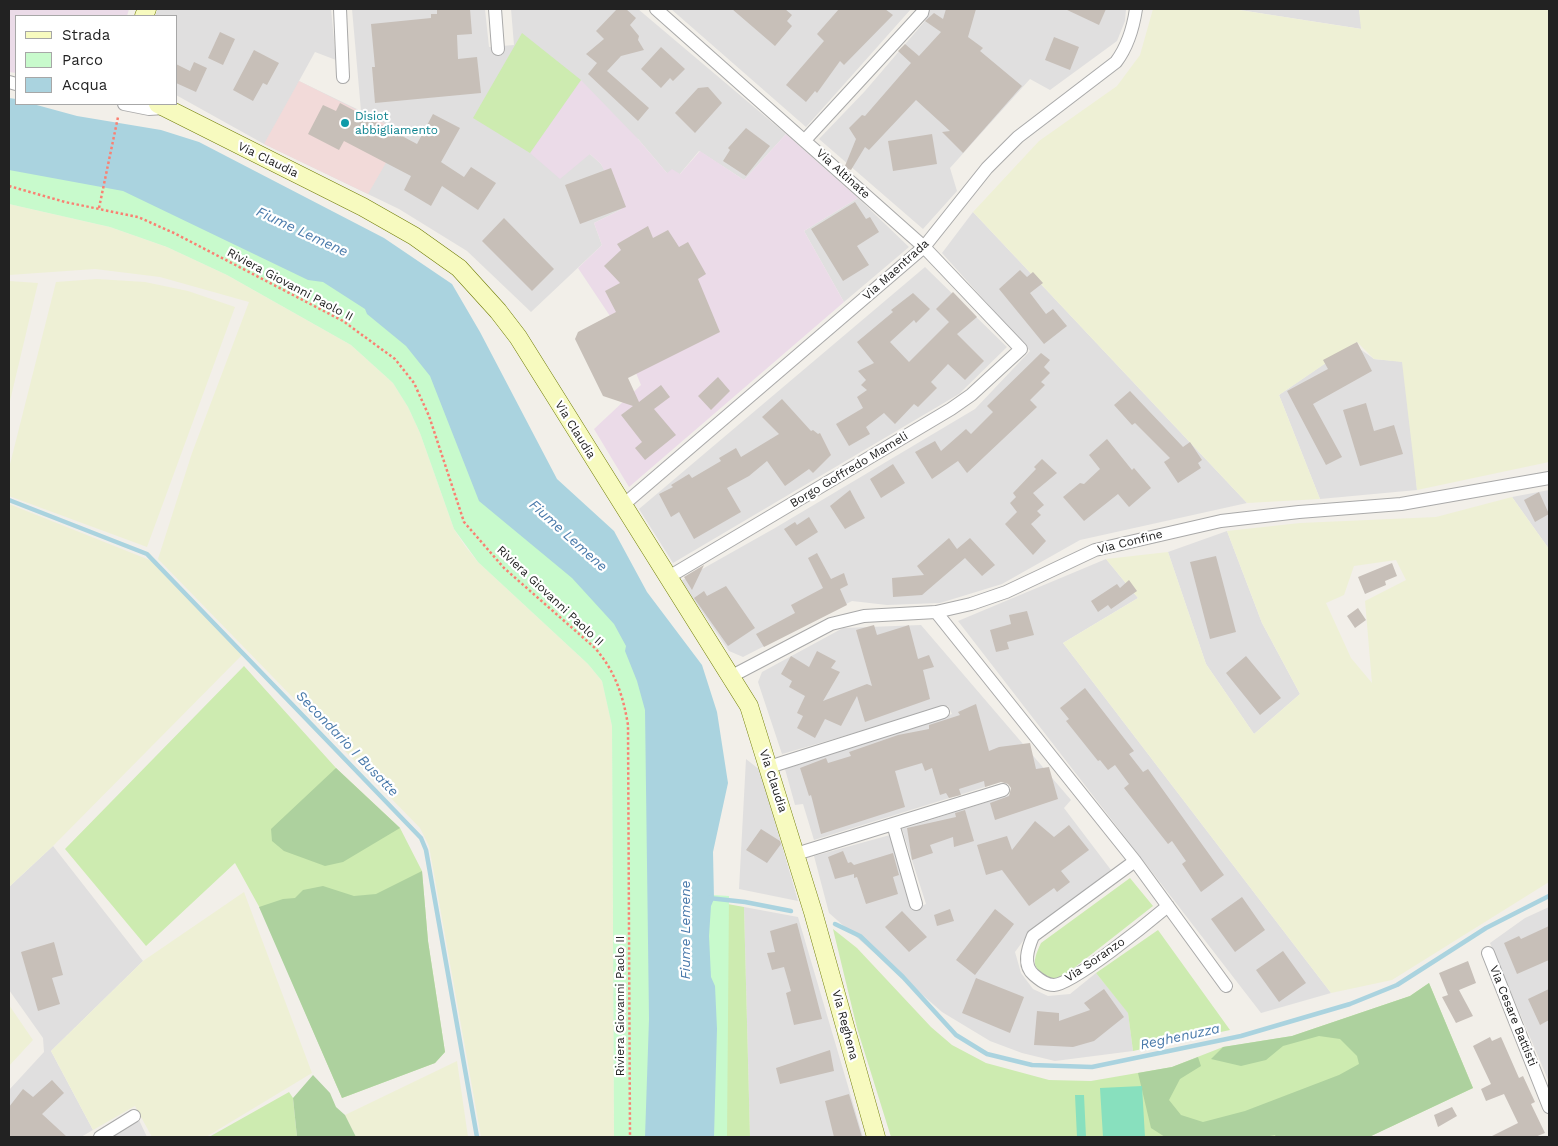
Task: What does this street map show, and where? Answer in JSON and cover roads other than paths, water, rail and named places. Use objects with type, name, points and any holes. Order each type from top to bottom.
[{"type":"street","points":[[340,9],[343,77]]},
{"type":"street","points":[[495,9],[498,49]]},
{"type":"street","name":"Via Altinate","points":[[656,9],[924,247],[1021,349]]},
{"type":"street","points":[[805,140],[922,13],[923,9]]},
{"type":"street","name":"Via Maentrada","points":[[622,506],[924,247],[987,168],[1018,137],[1116,62],[1124,52],[1131,34],[1136,9]]},
{"type":"street","points":[[122,109],[148,109],[161,106]]},
{"type":"street","name":"Via Claudia","points":[[161,106],[363,207],[414,236],[458,268],[488,298],[518,337],[622,506],[732,676],[749,706],[814,912]]},
{"type":"street","name":"Borgo Goffredo Mameli","points":[[668,578],[952,409],[971,395],[1021,349]]},
{"type":"street","name":"Via Confine","points":[[732,676],[830,624],[850,618],[936,612],[971,604],[1006,592],[1094,550],[1221,521],[1299,512],[1401,504],[1549,478]]},
{"type":"street","points":[[936,612],[1135,861],[1226,986]]},
{"type":"street","points":[[769,767],[943,712]]},
{"type":"street","points":[[796,854],[1003,790]]},
{"type":"street","points":[[893,824],[916,904]]},
{"type":"street","name":"Via Soranzo","points":[[1135,861],[1033,936],[1028,948],[1026,963],[1031,973],[1045,984],[1055,985],[1069,980],[1142,928],[1168,906]]},
{"type":"street","name":"Via Reghena","points":[[814,912],[876,1137]]},
{"type":"street","name":"Via Cesare Battisti","points":[[1488,953],[1549,1107]]},
{"type":"street","points":[[100,1137],[134,1116]]},
{"type":"water","name":"Fiume Lemene","points":[[9,98],[15,99],[15,105],[37,105],[77,116],[161,130],[199,142],[384,238],[452,284],[480,332],[557,479],[614,531],[647,592],[702,665],[717,712],[728,783],[713,852],[714,899],[711,906],[709,936],[711,977],[715,986],[717,1029],[714,1137],[645,1137],[649,1019],[645,710],[637,681],[625,651],[626,646],[614,624],[572,578],[479,501],[430,376],[406,346],[367,314],[365,309],[323,282],[308,280],[123,191],[9,170]]},
{"type":"waterway","name":"Secondario I Busatte","points":[[9,500],[147,554],[421,838],[426,850],[477,1137]]},
{"type":"waterway","name":"Reghenuzza","points":[[835,924],[860,936],[903,977],[956,1035],[987,1054],[1032,1065],[1092,1067],[1241,1036],[1350,1004],[1397,985],[1486,928],[1549,896]]},
{"type":"waterway","name":"Reghenuzza","points":[[709,898],[745,902],[791,911]]},
{"type":"place","name":"Disiot abbigliamento","points":[[345,123]]}]
